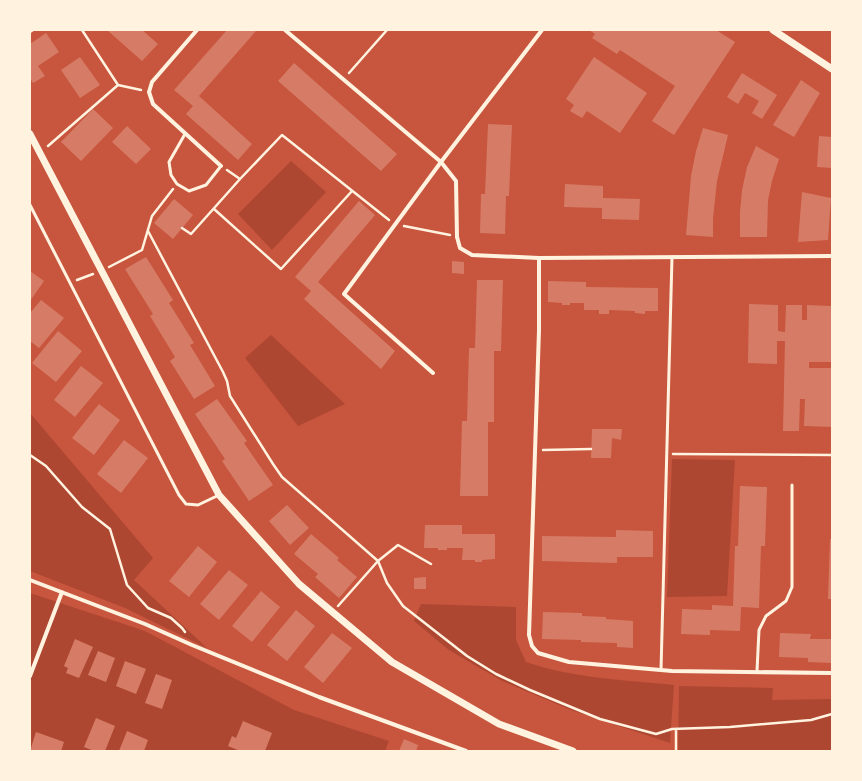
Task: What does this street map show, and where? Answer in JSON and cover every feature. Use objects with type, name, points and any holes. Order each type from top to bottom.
[{"type":"street","points":[[197,30],[152,82],[149,92],[153,104],[221,166]]},
{"type":"street","points":[[285,30],[441,162],[456,180],[457,237],[460,248],[472,255],[538,258],[832,256]]},
{"type":"street","points":[[433,373],[344,294],[441,162],[542,30]]},
{"type":"street","points":[[773,30],[832,69]]},
{"type":"street","points":[[30,134],[219,495],[299,584],[392,662],[499,724],[573,751]]},
{"type":"street","points":[[538,258],[539,330],[529,635],[532,646],[538,653],[569,662],[661,670],[757,671],[832,674]]},
{"type":"street","points":[[30,580],[145,624],[319,697],[466,751]]},
{"type":"street","points":[[30,676],[62,592]]},
{"type":"lane","points":[[185,134],[170,162],[171,175],[178,184],[189,191],[206,185],[221,166]]},
{"type":"lane","points":[[30,205],[179,495],[186,504],[198,505],[219,495]]},
{"type":"lane","points":[[661,670],[672,257]]},
{"type":"lane","points":[[757,671],[759,630],[766,616],[786,602],[792,587],[792,485]]},
{"type":"path","points":[[82,30],[118,85],[149,92]]},
{"type":"path","points":[[343,80],[387,30]]},
{"type":"path","points":[[40,153],[118,85]]},
{"type":"path","points":[[182,228],[191,234],[282,135],[395,224],[457,237]]},
{"type":"path","points":[[221,166],[240,179]]},
{"type":"path","points":[[142,250],[152,216],[178,184]]},
{"type":"path","points":[[214,208],[281,269],[352,191]]},
{"type":"path","points":[[148,231],[223,372],[227,381],[230,396],[282,477],[378,561],[387,583],[403,606],[467,656],[496,674],[600,719],[656,734],[676,729],[771,724],[792,720],[811,720],[832,714]]},
{"type":"path","points":[[535,450],[591,449]]},
{"type":"path","points":[[667,454],[832,455]]},
{"type":"path","points":[[30,455],[46,466],[82,507],[110,529],[127,585],[148,608],[171,618],[177,623],[182,628],[192,645]]},
{"type":"path","points":[[332,612],[378,561],[398,545],[431,564]]},
{"type":"path","points":[[676,729],[676,751]]},
{"type":"shaded area","points":[[291,161],[326,192],[272,250],[238,214]]},
{"type":"shaded area","points":[[271,335],[345,404],[298,426],[245,358]]},
{"type":"shaded area","points":[[30,413],[153,558],[134,580],[207,648],[125,608],[30,571]]},
{"type":"shaded area","points":[[672,459],[735,460],[727,596],[667,597]]},
{"type":"shaded area","points":[[30,593],[145,631],[294,710],[389,741],[385,751],[30,751]]},
{"type":"shaded area","points":[[421,604],[516,607],[516,640],[526,662],[562,672],[580,675],[674,685],[670,743],[571,710],[502,681],[449,650],[414,621]]},
{"type":"shaded area","points":[[679,686],[773,688],[772,700],[832,699],[832,751],[678,751]]},
{"type":"building","points":[[107,30],[142,30],[158,44],[142,61]]},
{"type":"building","points":[[227,30],[256,31],[199,96],[252,144],[238,160],[186,114],[193,106],[174,90]]},
{"type":"building","points":[[589,30],[716,30],[735,42],[674,135],[652,121],[675,86],[620,50],[617,54],[592,38],[595,34]]},
{"type":"building","points":[[46,33],[59,52],[38,66],[45,76],[33,83],[30,78],[30,44]]},
{"type":"building","points":[[80,57],[100,85],[80,98],[61,70]]},
{"type":"building","points":[[594,57],[647,93],[620,133],[587,111],[582,118],[570,111],[574,105],[566,99]]},
{"type":"building","points":[[294,63],[397,154],[381,171],[278,81]]},
{"type":"building","points":[[742,73],[777,95],[762,119],[752,113],[759,101],[745,93],[738,104],[727,97]]},
{"type":"building","points":[[801,80],[820,93],[794,137],[773,125]]},
{"type":"building","points":[[93,109],[113,128],[81,161],[61,142]]},
{"type":"building","points":[[488,124],[512,125],[509,196],[506,196],[505,234],[480,233],[481,194],[485,194]]},
{"type":"building","points":[[127,126],[151,149],[136,164],[112,142]]},
{"type":"building","points":[[703,128],[728,135],[717,181],[713,218],[713,237],[686,235],[691,176],[696,151]]},
{"type":"building","points":[[819,136],[832,137],[832,168],[817,167]]},
{"type":"building","points":[[756,146],[779,159],[768,200],[767,237],[740,237],[742,190],[747,167]]},
{"type":"building","points":[[565,184],[603,186],[603,198],[640,199],[639,220],[602,219],[602,208],[564,207]]},
{"type":"building","points":[[802,192],[831,198],[828,240],[798,242]]},
{"type":"building","points":[[174,199],[193,215],[173,239],[154,223]]},
{"type":"building","points":[[359,201],[375,215],[318,282],[395,351],[381,369],[304,299],[311,291],[295,277]]},
{"type":"building","points":[[146,257],[173,300],[169,303],[194,343],[190,345],[215,386],[194,399],[170,361],[175,357],[150,316],[153,314],[125,269]]},
{"type":"building","points":[[452,261],[464,262],[464,274],[452,273]]},
{"type":"building","points":[[30,271],[44,281],[30,301]]},
{"type":"building","points":[[477,280],[503,280],[501,351],[494,351],[494,422],[488,422],[488,496],[460,496],[462,421],[467,421],[469,348],[475,348]]},
{"type":"building","points":[[548,281],[586,282],[586,287],[658,288],[658,311],[645,311],[645,314],[635,313],[635,311],[609,310],[609,314],[599,314],[599,310],[584,310],[584,303],[570,303],[570,305],[562,305],[562,303],[548,302]]},
{"type":"building","points":[[41,300],[64,318],[39,348],[30,341],[30,313]]},
{"type":"building","points":[[749,304],[778,305],[778,331],[785,332],[786,305],[802,305],[802,320],[807,320],[807,305],[832,306],[832,362],[809,362],[809,368],[832,368],[832,427],[804,426],[805,399],[800,399],[799,431],[783,431],[785,341],[777,341],[777,364],[748,363]]},
{"type":"building","points":[[58,331],[82,351],[56,382],[32,363]]},
{"type":"building","points":[[81,366],[103,383],[75,417],[54,400]]},
{"type":"building","points":[[217,399],[247,441],[244,443],[273,485],[249,501],[222,461],[225,459],[195,414]]},
{"type":"building","points":[[99,404],[120,420],[94,455],[72,438]]},
{"type":"building","points":[[592,429],[622,429],[621,440],[612,438],[611,458],[591,458]]},
{"type":"building","points":[[124,440],[148,458],[121,493],[97,474]]},
{"type":"building","points":[[740,486],[767,487],[765,546],[761,546],[759,608],[741,607],[740,631],[710,630],[710,635],[681,634],[682,609],[712,610],[712,605],[733,606],[735,546],[738,546]]},
{"type":"building","points":[[287,505],[309,528],[290,545],[269,521]]},
{"type":"building","points":[[425,525],[462,525],[462,534],[495,534],[495,559],[482,560],[482,562],[475,562],[475,560],[462,560],[463,548],[447,548],[447,550],[438,550],[438,548],[424,548]]},
{"type":"building","points":[[616,530],[653,531],[653,557],[617,557],[617,563],[542,561],[542,536],[616,537]]},
{"type":"building","points":[[311,534],[339,558],[337,560],[357,577],[339,598],[315,577],[318,574],[294,554]]},
{"type":"building","points":[[830,539],[832,539],[832,599],[828,599]]},
{"type":"building","points":[[198,546],[217,562],[189,597],[169,581]]},
{"type":"building","points":[[229,570],[248,585],[219,620],[200,604]]},
{"type":"building","points":[[426,577],[426,589],[414,589],[414,578]]},
{"type":"building","points":[[261,591],[280,607],[252,642],[232,626]]},
{"type":"building","points":[[296,610],[315,626],[287,661],[267,645]]},
{"type":"building","points":[[543,612],[582,613],[582,616],[606,617],[606,619],[633,621],[633,648],[617,647],[617,643],[542,639]]},
{"type":"building","points":[[332,633],[352,648],[323,683],[304,667]]},
{"type":"building","points":[[780,633],[811,634],[810,639],[832,639],[832,663],[808,662],[808,658],[779,657]]},
{"type":"building","points":[[75,639],[93,647],[79,678],[66,673],[68,668],[64,666]]},
{"type":"building","points":[[98,651],[115,658],[106,682],[88,675]]},
{"type":"building","points":[[125,661],[146,669],[136,694],[116,686]]},
{"type":"building","points":[[156,674],[172,680],[162,709],[145,703]]},
{"type":"building","points":[[96,718],[115,726],[105,751],[94,751],[84,747]]},
{"type":"building","points":[[243,721],[272,733],[265,751],[240,751],[228,746],[232,736],[236,738]]},
{"type":"building","points":[[127,731],[148,740],[144,751],[119,751]]},
{"type":"building","points":[[36,732],[64,742],[61,751],[30,751]]},
{"type":"building","points":[[404,739],[418,745],[416,751],[399,751]]}]
